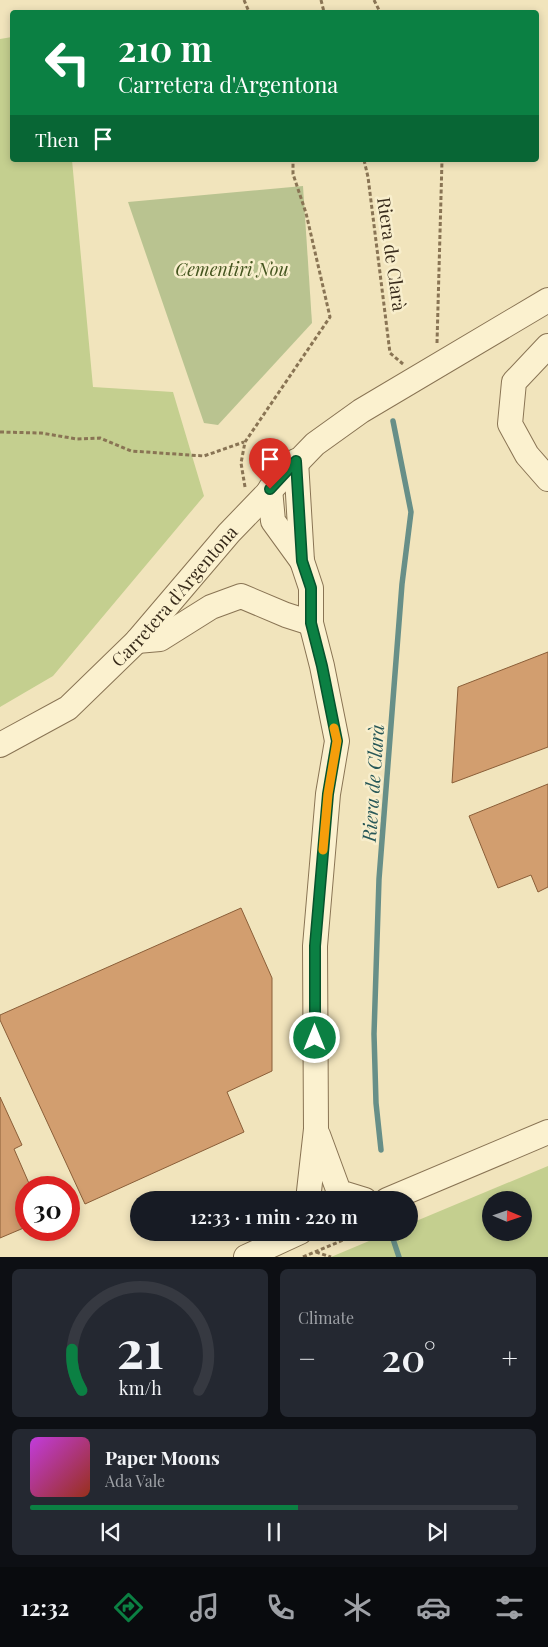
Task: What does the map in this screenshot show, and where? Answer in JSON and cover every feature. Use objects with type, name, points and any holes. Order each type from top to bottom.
[{"type":"street","points":[[436,366],[548,300]]},
{"type":"street","points":[[548,346],[514,382],[510,424],[527,455],[548,480]]},
{"type":"street","name":"Carretera d'Argentona","points":[[0,746],[68,708],[137,641],[229,533],[296,461],[315,444],[361,411],[436,366]]},
{"type":"street","points":[[296,461],[302,561],[311,588],[311,623],[337,741],[328,794],[315,946],[316,1129],[309,1191]]},
{"type":"street","points":[[270,489],[272,521],[302,561]]},
{"type":"street","points":[[137,641],[160,639],[211,607],[241,596],[286,615],[311,623]]},
{"type":"street","points":[[316,1129],[339,1191]]},
{"type":"street","points":[[408,1191],[548,1132]]},
{"type":"street","points":[[246,1257],[279,1241]]},
{"type":"path","points":[[249,512],[241,463],[245,442],[330,317],[306,213],[293,174],[293,162]]},
{"type":"path","name":"Riera de Clarà","points":[[364,162],[368,177],[390,353]]},
{"type":"path","points":[[436,366],[442,162]]},
{"type":"path","points":[[0,432],[41,433],[77,439],[100,438],[131,451],[204,456],[245,442]]},
{"type":"path","points":[[303,1257],[341,1241]]},
{"type":"green space","points":[[10,37],[10,162],[72,162],[93,387],[173,392],[204,496],[53,676],[0,707],[0,39]]},
{"type":"green space","name":"Cementiri Nou","points":[[303,186],[312,323],[218,425],[204,423],[128,202]]},
{"type":"green space","points":[[548,1166],[548,1257],[331,1257],[369,1241],[418,1241],[418,1220],[482,1194],[482,1241],[532,1241],[532,1191],[488,1191]]},
{"type":"building","points":[[548,652],[548,747],[452,783],[458,687]]},
{"type":"building","points":[[548,784],[548,887],[538,892],[531,875],[498,888],[469,816]]},
{"type":"building","points":[[241,908],[272,978],[272,1071],[227,1092],[244,1132],[85,1204],[80,1193],[80,1176],[72,1176],[0,1020],[0,1015]]},
{"type":"building","points":[[0,1097],[22,1145],[14,1149],[26,1176],[15,1176],[15,1232],[0,1238]]},
{"type":"waterway","name":"Riera de Clarà","points":[[381,1150],[376,1103],[374,1034],[379,879],[402,584],[411,512],[393,421]]},
{"type":"waterway","name":"Riera de Clarà","points":[[394,1241],[399,1257]]},
{"type":"slow traffic","points":[[323,850],[328,794],[337,741],[334,728]]},
{"type":"route","points":[[270,489],[296,461],[302,561],[311,588],[311,623],[337,741],[328,794],[315,946],[315,1038]]}]
